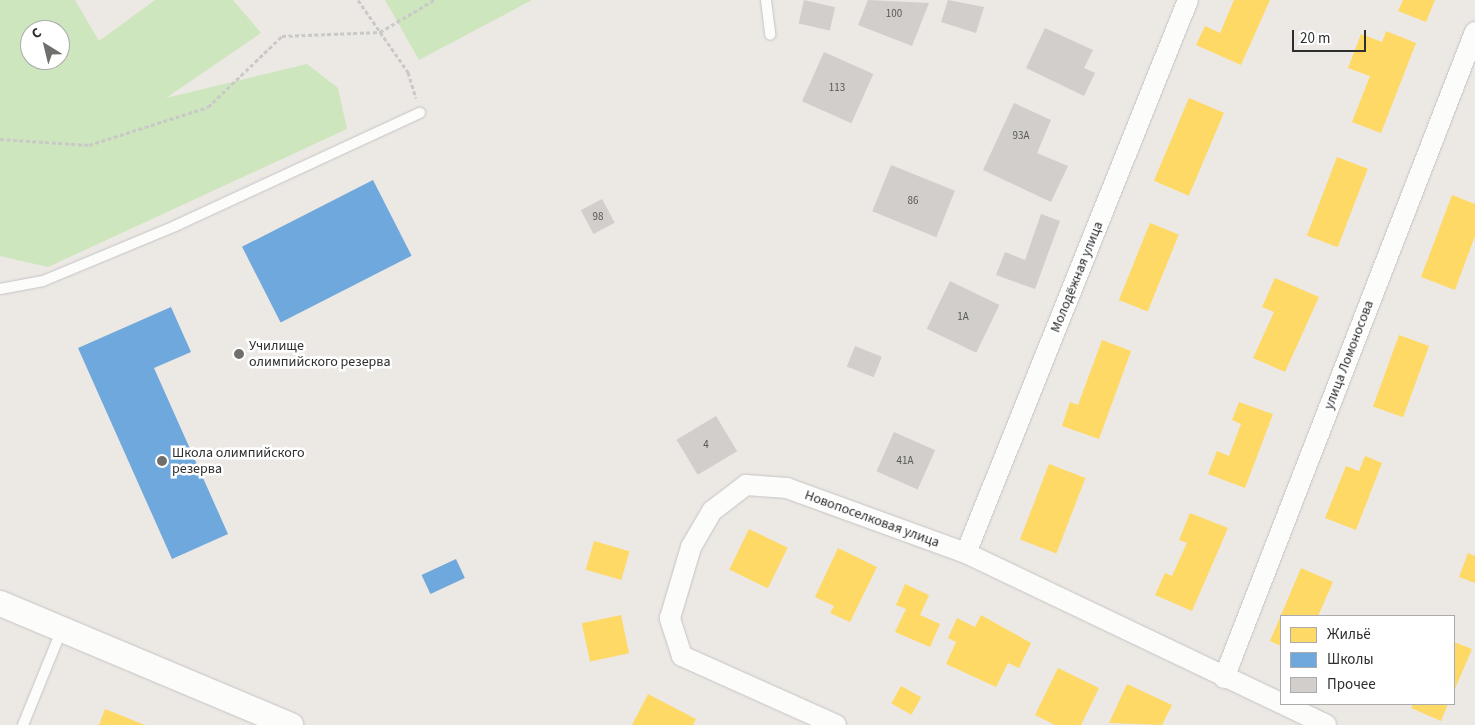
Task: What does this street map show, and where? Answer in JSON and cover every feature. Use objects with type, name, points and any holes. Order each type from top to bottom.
[{"type":"street","name":"Молодёжная улица","points":[[966,553],[1188,0]]},
{"type":"street","name":"улица Ломоносова","points":[[1224,678],[1475,32]]},
{"type":"street","name":"Новопоселковая улица","points":[[836,725],[682,656],[670,618],[691,546],[712,511],[746,484],[787,488],[966,553],[1280,704]]},
{"type":"street","points":[[0,604],[290,725]]},
{"type":"street","name":"Новопоселковая улица","points":[[1283,705],[1326,725]]},
{"type":"lane","points":[[766,0],[770,35]]},
{"type":"lane","points":[[0,289],[52,278],[303,170],[420,113]]},
{"type":"lane","points":[[23,725],[62,629]]},
{"type":"path","points":[[358,0],[408,72],[420,113]]},
{"type":"path","points":[[0,140],[89,145],[208,107],[282,36],[380,32],[434,0]]},
{"type":"green space","points":[[0,0],[75,0],[99,41],[155,0],[233,0],[261,33],[166,98],[307,64],[338,88],[347,129],[48,267],[0,256]]},
{"type":"green space","points":[[385,0],[532,0],[419,60]]},
{"type":"building: Жильё","points":[[1234,0],[1270,0],[1241,65],[1196,45],[1205,26],[1220,33]]},
{"type":"building: Жильё","points":[[1403,0],[1435,0],[1426,22],[1398,11]]},
{"type":"building: Жильё","points":[[1386,31],[1416,43],[1381,133],[1352,122],[1370,76],[1348,68],[1361,34],[1382,42]]},
{"type":"building: Жильё","points":[[1189,98],[1224,113],[1189,196],[1154,181]]},
{"type":"building: Жильё","points":[[1337,157],[1368,169],[1338,247],[1307,235]]},
{"type":"building: Жильё","points":[[1452,195],[1475,204],[1475,236],[1455,290],[1421,277]]},
{"type":"building: Жильё","points":[[1150,223],[1179,235],[1148,312],[1119,300]]},
{"type":"building: Жильё","points":[[1275,278],[1319,297],[1285,372],[1253,358],[1274,312],[1262,307]]},
{"type":"building: Жильё","points":[[1399,335],[1429,346],[1403,417],[1373,406]]},
{"type":"building: Жильё","points":[[1102,340],[1131,351],[1099,439],[1062,426],[1070,402],[1078,405]]},
{"type":"building: Жильё","points":[[1239,402],[1273,414],[1245,488],[1208,474],[1217,451],[1229,456],[1241,424],[1232,420]]},
{"type":"building: Жильё","points":[[1365,456],[1382,463],[1356,530],[1325,518],[1346,466],[1359,471]]},
{"type":"building: Жильё","points":[[1049,464],[1085,478],[1056,554],[1020,540]]},
{"type":"building: Жильё","points":[[1190,513],[1228,528],[1192,611],[1155,595],[1165,573],[1172,576],[1187,543],[1179,540]]},
{"type":"building: Жильё","points":[[749,529],[788,548],[768,588],[729,569]]},
{"type":"building: Жильё","points":[[594,541],[630,551],[621,580],[586,570]]},
{"type":"building: Жильё","points":[[838,548],[877,567],[850,622],[830,613],[834,606],[815,597]]},
{"type":"building: Жильё","points":[[1468,553],[1475,556],[1475,583],[1459,577]]},
{"type":"building: Жильё","points":[[1301,568],[1333,582],[1318,615],[1281,615]]},
{"type":"building: Жильё","points":[[905,584],[929,595],[920,615],[940,624],[930,647],[895,632],[906,609],[896,605]]},
{"type":"building: Жильё","points":[[621,615],[629,653],[590,661],[582,623]]},
{"type":"building: Жильё","points":[[981,615],[1031,643],[1019,668],[1008,663],[996,687],[946,664],[956,642],[948,638],[957,618],[975,627]]},
{"type":"building: Жильё","points":[[1280,617],[1280,646],[1270,641]]},
{"type":"building: Жильё","points":[[1455,642],[1472,649],[1455,689]]},
{"type":"building: Жильё","points":[[1058,668],[1099,688],[1081,725],[1055,725],[1035,715]]},
{"type":"building: Жильё","points":[[1127,684],[1172,705],[1162,725],[1109,723]]},
{"type":"building: Жильё","points":[[901,686],[921,697],[911,715],[891,703]]},
{"type":"building: Жильё","points":[[648,694],[696,719],[693,725],[632,725]]},
{"type":"building: Жильё","points":[[1412,705],[1448,705],[1441,721],[1411,708]]},
{"type":"building: Жильё","points":[[105,709],[145,725],[99,725]]},
{"type":"building: Школы","points":[[373,180],[412,256],[281,322],[242,247]]},
{"type":"building: Школы","name":"Школа олимпийского резерва","points":[[171,307],[191,352],[154,368],[228,534],[172,559],[78,348]]},
{"type":"building: Школы","points":[[456,559],[465,578],[430,594],[422,575]]},
{"type":"building: Прочее","points":[[804,0],[835,7],[830,31],[799,23]]},
{"type":"building: Прочее","points":[[868,0],[929,3],[912,46],[858,25]]},
{"type":"building: Прочее","points":[[948,0],[984,7],[976,33],[941,22]]},
{"type":"building: Прочее","points":[[1045,28],[1093,50],[1084,68],[1095,73],[1084,96],[1026,68]]},
{"type":"building: Прочее","points":[[824,52],[873,74],[851,123],[802,101]]},
{"type":"building: Прочее","points":[[1014,103],[1051,120],[1037,153],[1068,166],[1051,202],[983,170]]},
{"type":"building: Прочее","points":[[891,165],[955,191],[936,237],[872,211]]},
{"type":"building: Прочее","points":[[602,199],[615,223],[593,234],[581,210]]},
{"type":"building: Прочее","points":[[1041,214],[1060,221],[1035,289],[996,275],[1005,252],[1025,260]]},
{"type":"building: Прочее","points":[[950,281],[999,305],[976,353],[927,329]]},
{"type":"building: Прочее","points":[[855,346],[882,357],[874,377],[847,366]]},
{"type":"building: Прочее","points":[[716,416],[737,451],[698,475],[677,440]]},
{"type":"building: Прочее","points":[[894,432],[935,450],[918,490],[877,471]]},
{"type":"place","name":"Училище олимпийского резерва","points":[[239,354]]},
{"type":"place","name":"Школа олимпийского резерва","points":[[162,461]]}]
